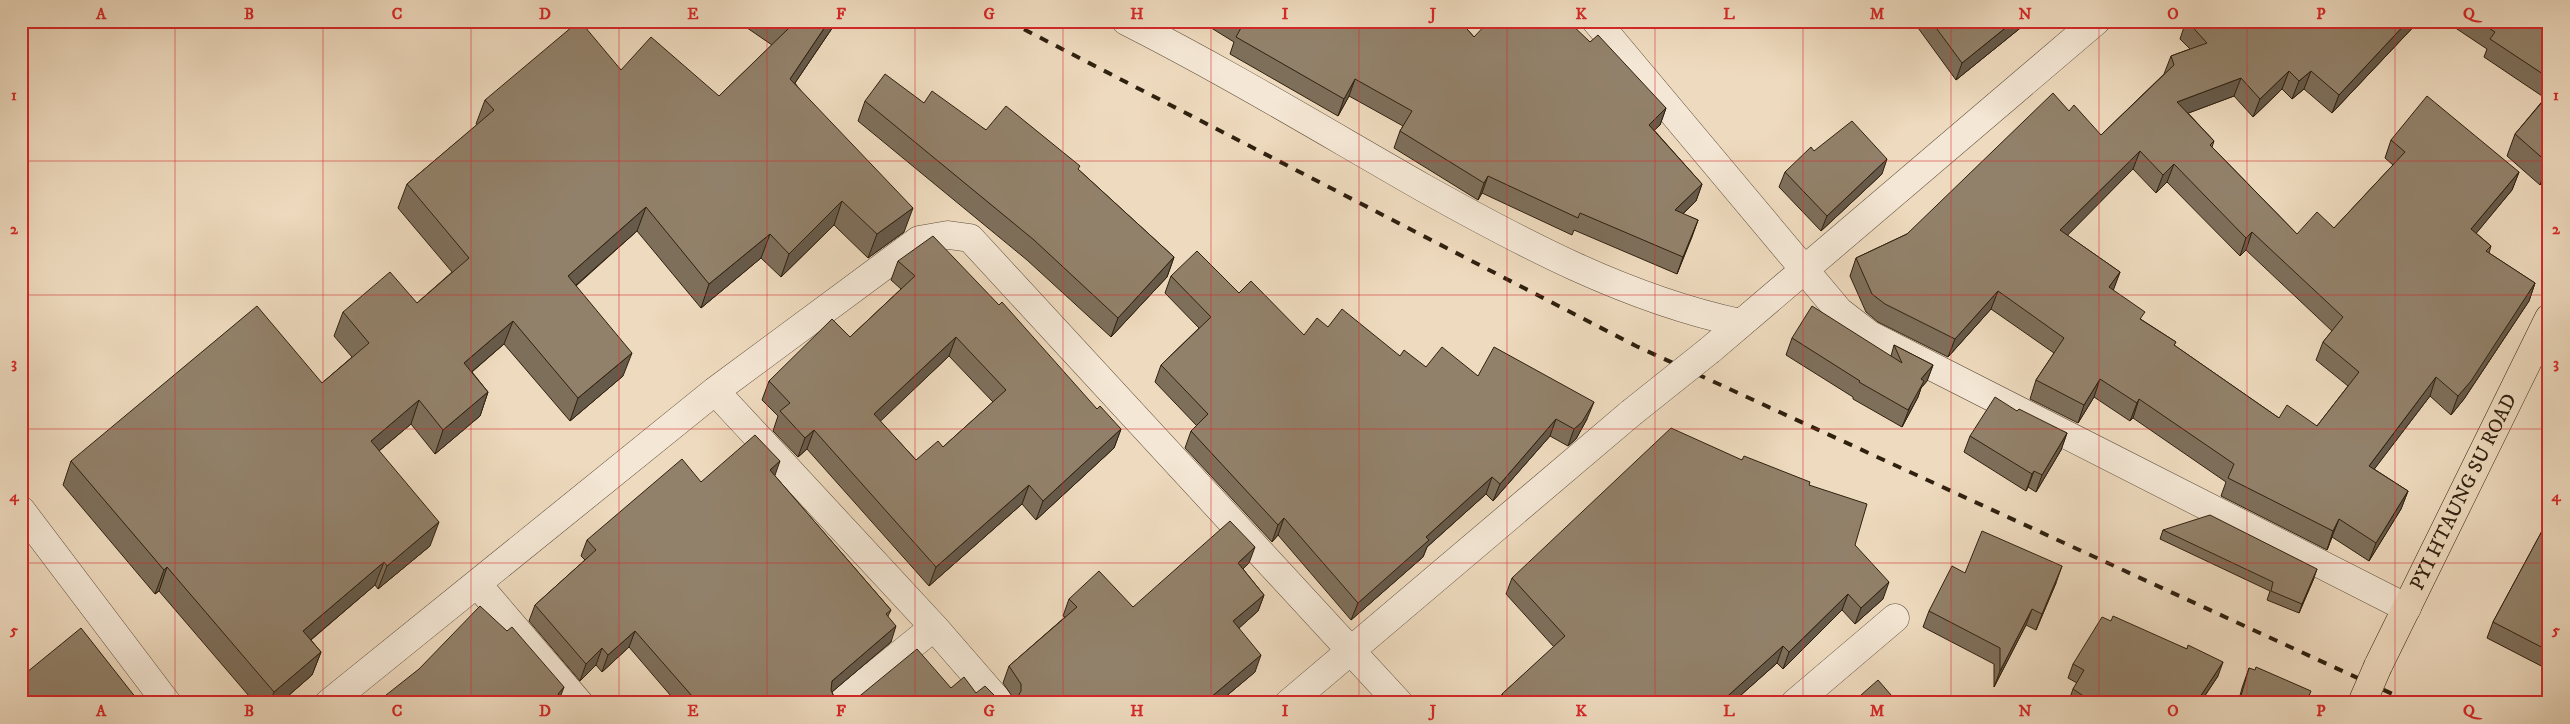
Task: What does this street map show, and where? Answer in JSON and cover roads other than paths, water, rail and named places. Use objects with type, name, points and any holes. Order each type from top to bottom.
[{"type":"highway","name":"PYI HTAUNG SU ROAD","points":[[2362,703],[2378,666],[2549,318]]},
{"type":"street","points":[[1126,21],[1508,235],[1609,281],[1700,314],[1740,323]]},
{"type":"street","points":[[1596,21],[1839,311],[1870,335],[2407,608]]},
{"type":"street","points":[[1289,703],[1349,649],[1710,350],[2096,21]]},
{"type":"street","points":[[329,703],[478,585],[716,391],[919,240],[948,235],[970,238],[1399,703]]},
{"type":"street","points":[[716,391],[934,627],[1000,703]]},
{"type":"street","points":[[21,510],[167,703]]},
{"type":"street","points":[[478,585],[579,703]]},
{"type":"street","points":[[1795,703],[1895,618]]},
{"type":"street","points":[[840,703],[934,627]]},
{"type":"railway","points":[[1008,21],[1636,346],[2412,703]]}]
